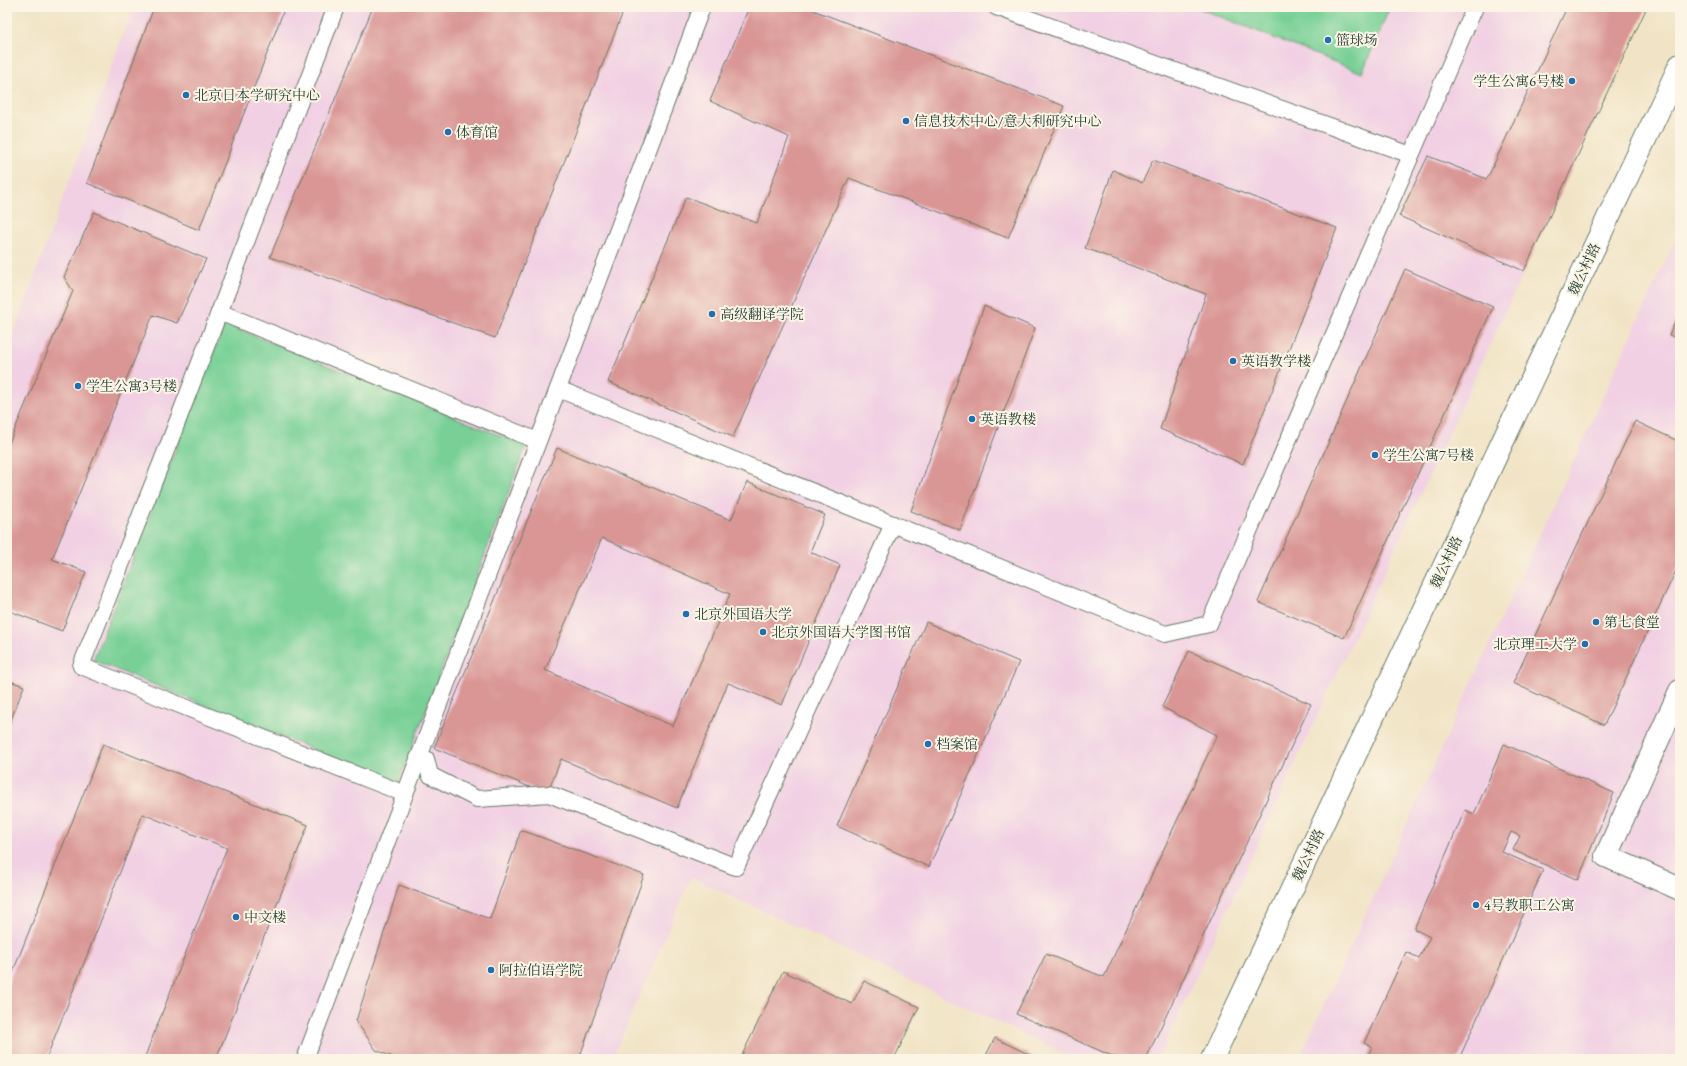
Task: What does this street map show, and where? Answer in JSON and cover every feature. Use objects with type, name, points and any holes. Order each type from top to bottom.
[{"type":"street","name":"魏公村路","points":[[1212,1059],[1680,65]]},
{"type":"street","points":[[1680,691],[1606,856],[1680,890]]},
{"type":"lane","points":[[336,7],[81,666],[405,794]]},
{"type":"lane","points":[[305,1059],[702,7]]},
{"type":"lane","points":[[996,7],[1411,155]]},
{"type":"lane","points":[[558,389],[1165,634],[1210,624],[1475,7]]},
{"type":"lane","points":[[219,312],[538,441]]},
{"type":"lane","points":[[418,758],[426,759],[430,775],[477,799],[549,794],[736,867],[893,524]]},
{"type":"shaded area","name":"北京外国语大学","points":[[133,7],[1647,7],[1158,1059],[1076,1059],[691,877],[612,1059],[7,1059],[7,351]]},
{"type":"shaded area","name":"北京理工大学","points":[[1680,229],[1680,1059],[1299,1059]]},
{"type":"green space","name":"篮球场","points":[[1196,7],[1390,7],[1362,73]]},
{"type":"green space","points":[[225,324],[526,446],[398,784],[93,660]]},
{"type":"building","name":"北京日本学研究中心","points":[[154,7],[285,7],[199,230],[87,183]]},
{"type":"building","name":"体育馆","points":[[373,7],[625,7],[495,338],[270,257]]},
{"type":"building","name":"信息技术中心/意大利研究中心","points":[[749,7],[805,7],[1064,106],[1008,238],[849,178],[733,437],[608,382],[686,197],[757,223],[789,137],[710,101]]},
{"type":"building","name":"学生公寓6号楼","points":[[1567,7],[1647,7],[1524,271],[1399,216],[1428,156],[1487,179]]},
{"type":"building","name":"英语教学楼","points":[[1153,160],[1337,228],[1243,464],[1160,429],[1206,294],[1085,248],[1113,170],[1142,183]]},
{"type":"building","name":"学生公寓3号楼","points":[[94,212],[206,259],[177,323],[153,315],[52,559],[86,572],[62,631],[7,610],[7,448],[73,291],[64,277]]},
{"type":"building","name":"学生公寓7号楼","points":[[1405,269],[1493,307],[1344,638],[1258,602]]},
{"type":"building","name":"英语教楼","points":[[984,306],[1035,328],[960,530],[911,511]]},
{"type":"building","points":[[1680,312],[1680,340],[1669,335]]},
{"type":"building","name":"第七食堂","points":[[1635,421],[1680,442],[1680,562],[1604,725],[1513,683]]},
{"type":"building","name":"北京外国语大学图书馆","points":[[557,448],[731,520],[747,482],[825,515],[810,552],[840,565],[782,705],[728,683],[677,808],[561,759],[547,794],[434,748]],"holes":[[[602,538],[730,594],[673,726],[545,670]]]},
{"type":"building","name":"档案馆","points":[[926,622],[1019,662],[929,867],[837,826]]},
{"type":"building","points":[[1189,651],[1311,704],[1146,1059],[1119,1059],[1016,1014],[1046,954],[1104,977],[1217,735],[1162,707]]},
{"type":"building","points":[[7,680],[24,686],[7,730]]},
{"type":"building","name":"中文楼","points":[[103,744],[308,825],[216,1059],[144,1059],[227,848],[143,814],[46,1059],[7,1059],[7,987]]},
{"type":"building","name":"4号教职工公寓","points":[[1504,744],[1614,793],[1578,880],[1513,850],[1520,836],[1511,832],[1502,852],[1543,870],[1459,1059],[1366,1059],[1372,1047],[1364,1043],[1406,952],[1419,958],[1430,937],[1414,929],[1465,810],[1474,814]]},
{"type":"building","name":"阿拉伯语学院","points":[[521,830],[644,875],[579,1059],[398,1059],[376,1050],[356,1021],[399,885],[490,919]]},
{"type":"building","points":[[783,971],[852,1004],[864,981],[919,1007],[894,1059],[751,1059],[742,1055]]},
{"type":"building","points":[[995,1038],[1038,1059],[984,1059]]},
{"type":"place","name":"篮球场","points":[[1328,40]]},
{"type":"place","name":"学生公寓6号楼","points":[[1572,81]]},
{"type":"place","name":"北京日本学研究中心","points":[[186,95]]},
{"type":"place","name":"信息技术中心/意大利研究中心","points":[[906,121]]},
{"type":"place","name":"体育馆","points":[[448,132]]},
{"type":"place","name":"高级翻译学院","points":[[712,314]]},
{"type":"place","name":"英语教学楼","points":[[1233,361]]},
{"type":"place","name":"学生公寓3号楼","points":[[78,386]]},
{"type":"place","name":"英语教楼","points":[[972,419]]},
{"type":"place","name":"学生公寓7号楼","points":[[1375,455]]},
{"type":"place","name":"北京外国语大学","points":[[686,614]]},
{"type":"place","name":"第七食堂","points":[[1596,622]]},
{"type":"place","name":"北京外国语大学图书馆","points":[[763,632]]},
{"type":"place","name":"北京理工大学","points":[[1585,644]]},
{"type":"place","name":"档案馆","points":[[928,744]]},
{"type":"place","name":"4号教职工公寓","points":[[1476,905]]},
{"type":"place","name":"中文楼","points":[[236,917]]},
{"type":"place","name":"阿拉伯语学院","points":[[491,970]]}]
